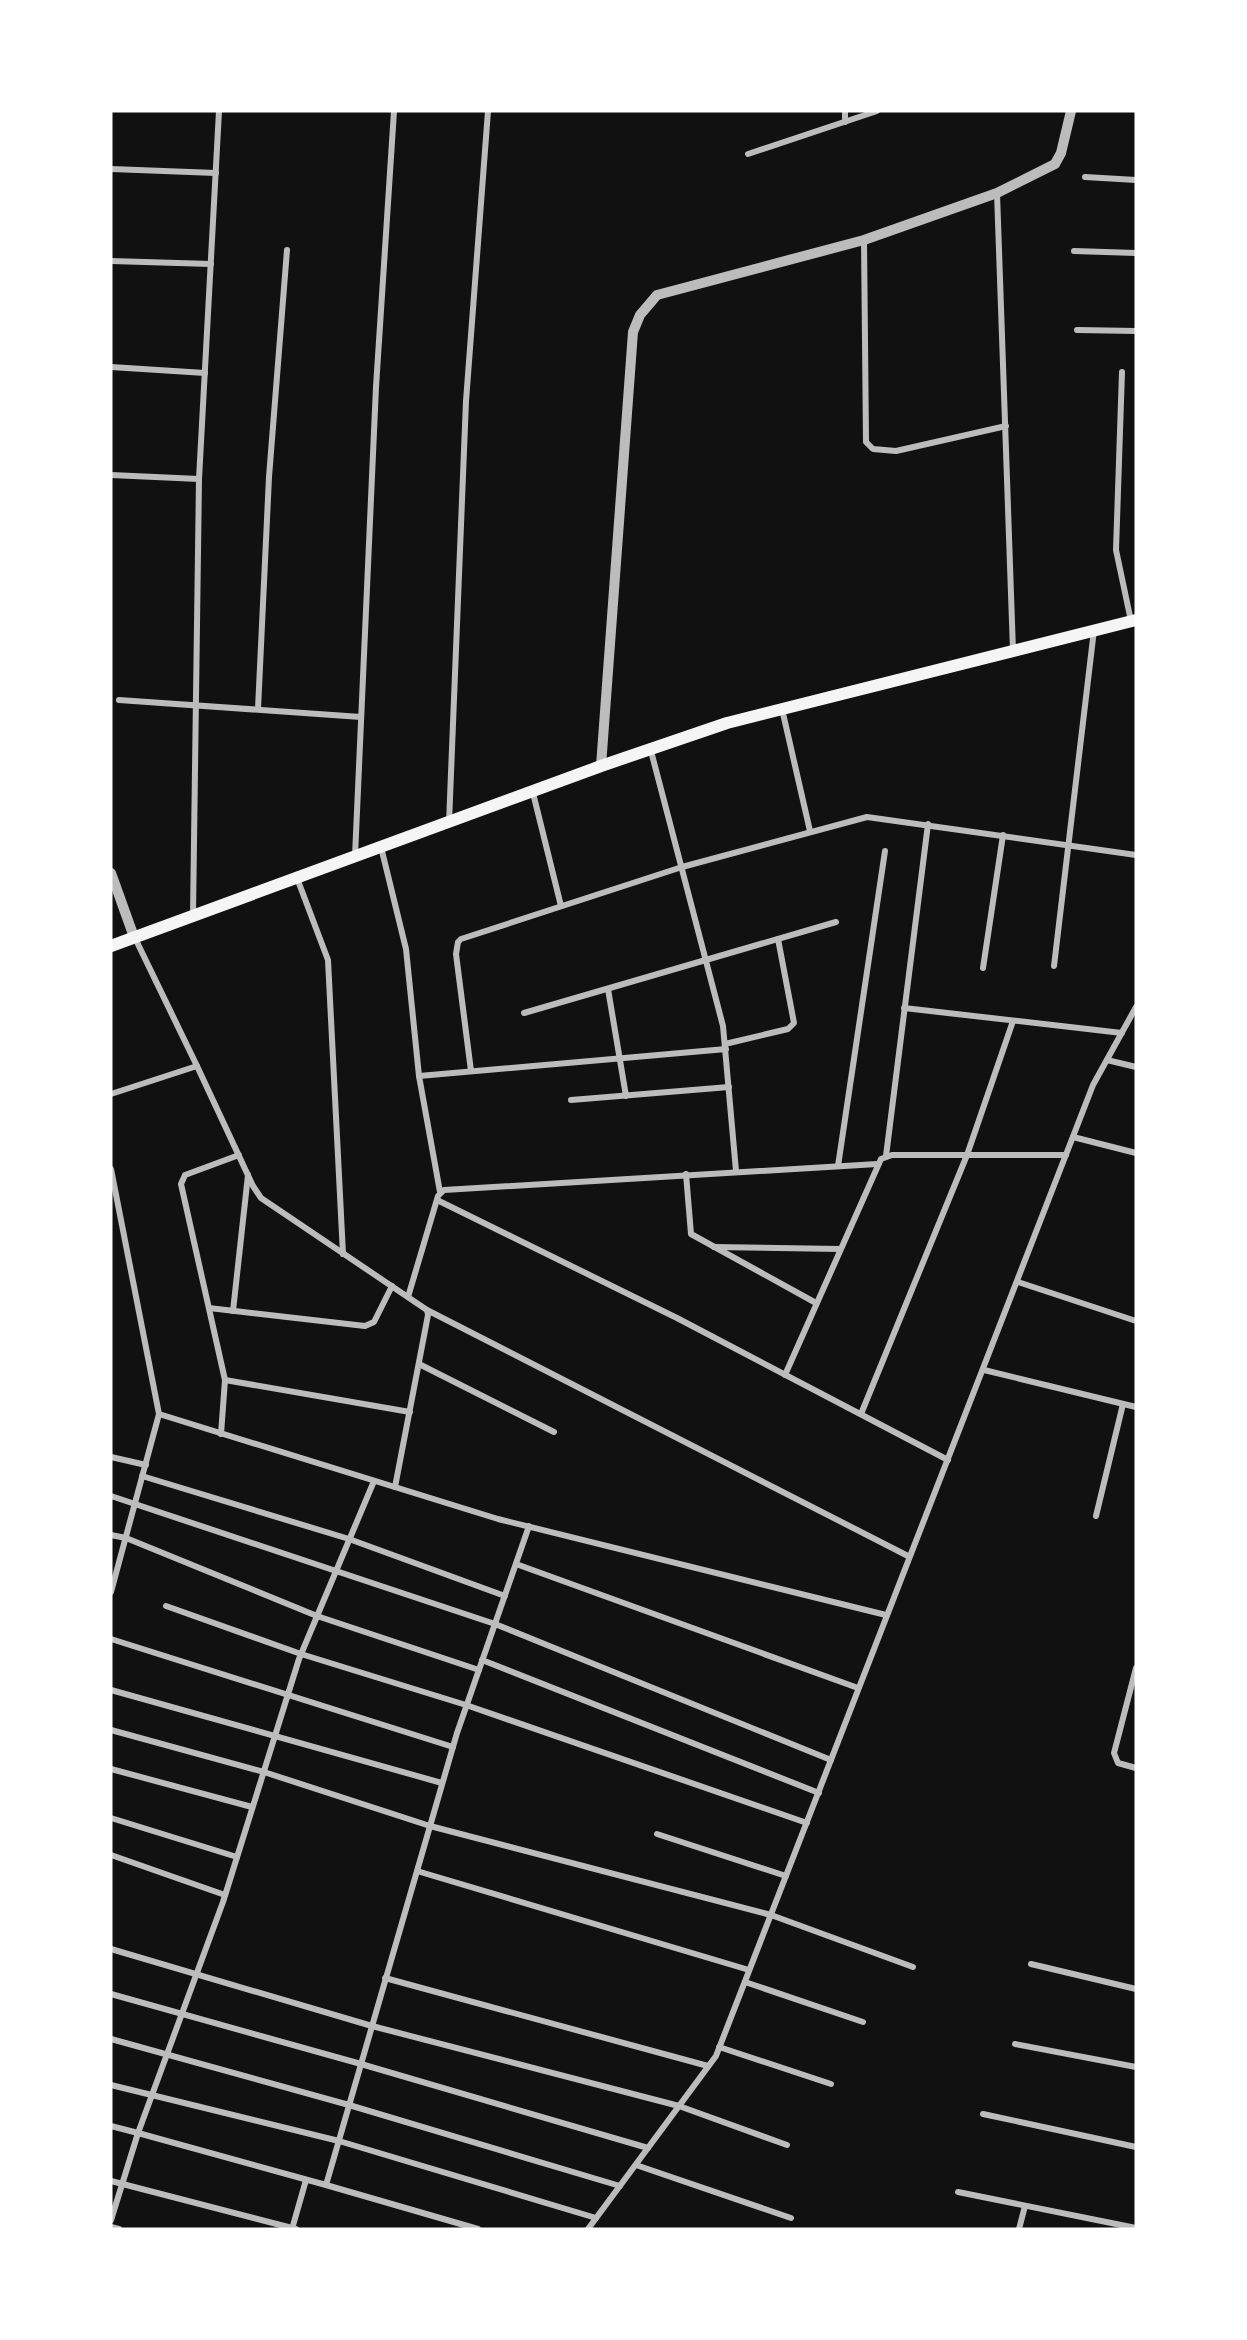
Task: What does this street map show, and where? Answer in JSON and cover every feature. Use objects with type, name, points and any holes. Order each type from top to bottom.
[{"type":"main road","points":[[111,946],[533,793],[601,766],[727,723],[1134,620]]},
{"type":"street","points":[[192,915],[199,479],[219,111]]},
{"type":"street","points":[[354,857],[376,387],[394,111]]},
{"type":"street","points":[[449,823],[466,401],[488,111]]},
{"type":"street","points":[[845,111],[845,122]]},
{"type":"street","points":[[748,154],[877,111]]},
{"type":"street","points":[[601,766],[633,332],[640,315],[657,295],[864,240],[998,193],[1055,164],[1061,153],[1071,111]]},
{"type":"street","points":[[111,169],[216,173]]},
{"type":"street","points":[[1085,177],[1136,180]]},
{"type":"street","points":[[998,193],[1013,651]]},
{"type":"street","points":[[864,240],[866,442],[873,449],[896,451],[1006,426]]},
{"type":"street","points":[[258,710],[269,477],[287,250]]},
{"type":"street","points":[[1074,251],[1136,253]]},
{"type":"street","points":[[111,261],[211,264]]},
{"type":"street","points":[[1077,330],[1136,331]]},
{"type":"street","points":[[111,367],[205,373]]},
{"type":"street","points":[[1122,372],[1116,550],[1134,620]]},
{"type":"street","points":[[111,475],[199,479]]},
{"type":"street","points":[[1054,966],[1094,630]]},
{"type":"street","points":[[119,700],[361,717]]},
{"type":"street","points":[[782,709],[810,831]]},
{"type":"street","points":[[651,750],[726,1046],[736,1171]]},
{"type":"street","points":[[533,793],[561,906]]},
{"type":"street","points":[[471,1071],[456,954],[458,942],[561,906],[682,867],[867,817],[1136,855]]},
{"type":"street","points":[[886,1156],[928,824]]},
{"type":"street","points":[[983,968],[1003,835]]},
{"type":"street","points":[[381,848],[406,949],[419,1076],[440,1192],[408,1297]]},
{"type":"street","points":[[838,1166],[885,851]]},
{"type":"street","points":[[111,873],[134,937],[261,1198],[427,1310],[908,1556]]},
{"type":"street","points":[[297,878],[328,960],[343,1254]]},
{"type":"street","points":[[524,1013],[705,958],[836,922]]},
{"type":"street","points":[[419,1076],[726,1046],[788,1029],[794,1023],[778,939]]},
{"type":"street","points":[[608,989],[626,1096]]},
{"type":"street","points":[[588,2229],[708,2066],[719,2047],[1093,1085],[1122,1033],[1132,1021],[1136,1007]]},
{"type":"street","points":[[904,1008],[1122,1033]]},
{"type":"street","points":[[861,1414],[967,1155],[1013,1021]]},
{"type":"street","points":[[1107,1060],[1136,1067]]},
{"type":"street","points":[[111,1094],[197,1066]]},
{"type":"street","points":[[572,1100],[729,1087]]},
{"type":"street","points":[[1073,1137],[1136,1153]]},
{"type":"street","points":[[221,1434],[225,1380],[182,1179],[185,1175],[239,1155]]},
{"type":"street","points":[[785,1374],[877,1164],[886,1156],[1066,1155]]},
{"type":"street","points":[[440,1192],[449,1189],[877,1164]]},
{"type":"street","points":[[111,1169],[159,1414],[126,1538],[113,1574],[111,1592]]},
{"type":"street","points":[[686,1174],[689,1228],[696,1238],[816,1303]]},
{"type":"street","points":[[233,1311],[248,1175]]},
{"type":"street","points":[[437,1200],[677,1318],[948,1460]]},
{"type":"street","points":[[711,1247],[840,1249]]},
{"type":"street","points":[[1018,1282],[1136,1322]]},
{"type":"street","points":[[209,1308],[365,1326],[374,1322],[392,1286]]},
{"type":"street","points":[[395,1487],[428,1315],[427,1310]]},
{"type":"street","points":[[419,1364],[554,1432]]},
{"type":"street","points":[[984,1370],[1136,1407]]},
{"type":"street","points":[[225,1380],[410,1412]]},
{"type":"street","points":[[1096,1516],[1123,1404]]},
{"type":"street","points":[[159,1414],[374,1481],[529,1526],[886,1615]]},
{"type":"street","points":[[111,1457],[146,1465]]},
{"type":"street","points":[[142,1476],[349,1539],[505,1596]]},
{"type":"street","points":[[111,2220],[138,2133],[225,1895],[301,1654],[374,1481]]},
{"type":"street","points":[[111,1496],[335,1573],[495,1624],[831,1760]]},
{"type":"street","points":[[326,2185],[453,1747],[529,1526]]},
{"type":"street","points":[[111,1535],[126,1538],[317,1616],[479,1670]]},
{"type":"street","points":[[516,1564],[858,1688]]},
{"type":"street","points":[[165,1606],[301,1654],[466,1705],[807,1823]]},
{"type":"street","points":[[111,1639],[453,1747]]},
{"type":"street","points":[[482,1660],[819,1792]]},
{"type":"street","points":[[1136,1668],[1114,1753],[1118,1763],[1136,1768]]},
{"type":"street","points":[[111,1690],[442,1783]]},
{"type":"street","points":[[111,1730],[264,1772],[430,1826],[771,1915],[914,1967]]},
{"type":"street","points":[[111,1769],[252,1807]]},
{"type":"street","points":[[111,1818],[237,1857]]},
{"type":"street","points":[[657,1834],[786,1876]]},
{"type":"street","points":[[111,1855],[225,1895]]},
{"type":"street","points":[[417,1871],[749,1970]]},
{"type":"street","points":[[111,1949],[372,2026],[679,2106],[788,2145]]},
{"type":"street","points":[[1031,1964],[1136,1989]]},
{"type":"street","points":[[386,1978],[708,2066]]},
{"type":"street","points":[[745,1982],[863,2022]]},
{"type":"street","points":[[111,1994],[648,2148]]},
{"type":"street","points":[[111,2039],[349,2105],[620,2186]]},
{"type":"street","points":[[1015,2044],[1136,2067]]},
{"type":"street","points":[[719,2047],[831,2084]]},
{"type":"street","points":[[111,2085],[339,2140],[596,2218]]},
{"type":"street","points":[[983,2114],[1136,2147]]},
{"type":"street","points":[[111,2126],[478,2229]]},
{"type":"street","points":[[636,2165],[791,2218]]},
{"type":"street","points":[[111,2181],[294,2229],[306,2180]]},
{"type":"street","points":[[958,2192],[1136,2228]]},
{"type":"street","points":[[1019,2229],[1025,2206]]},
{"type":"street","points":[[111,2227],[118,2229]]}]
